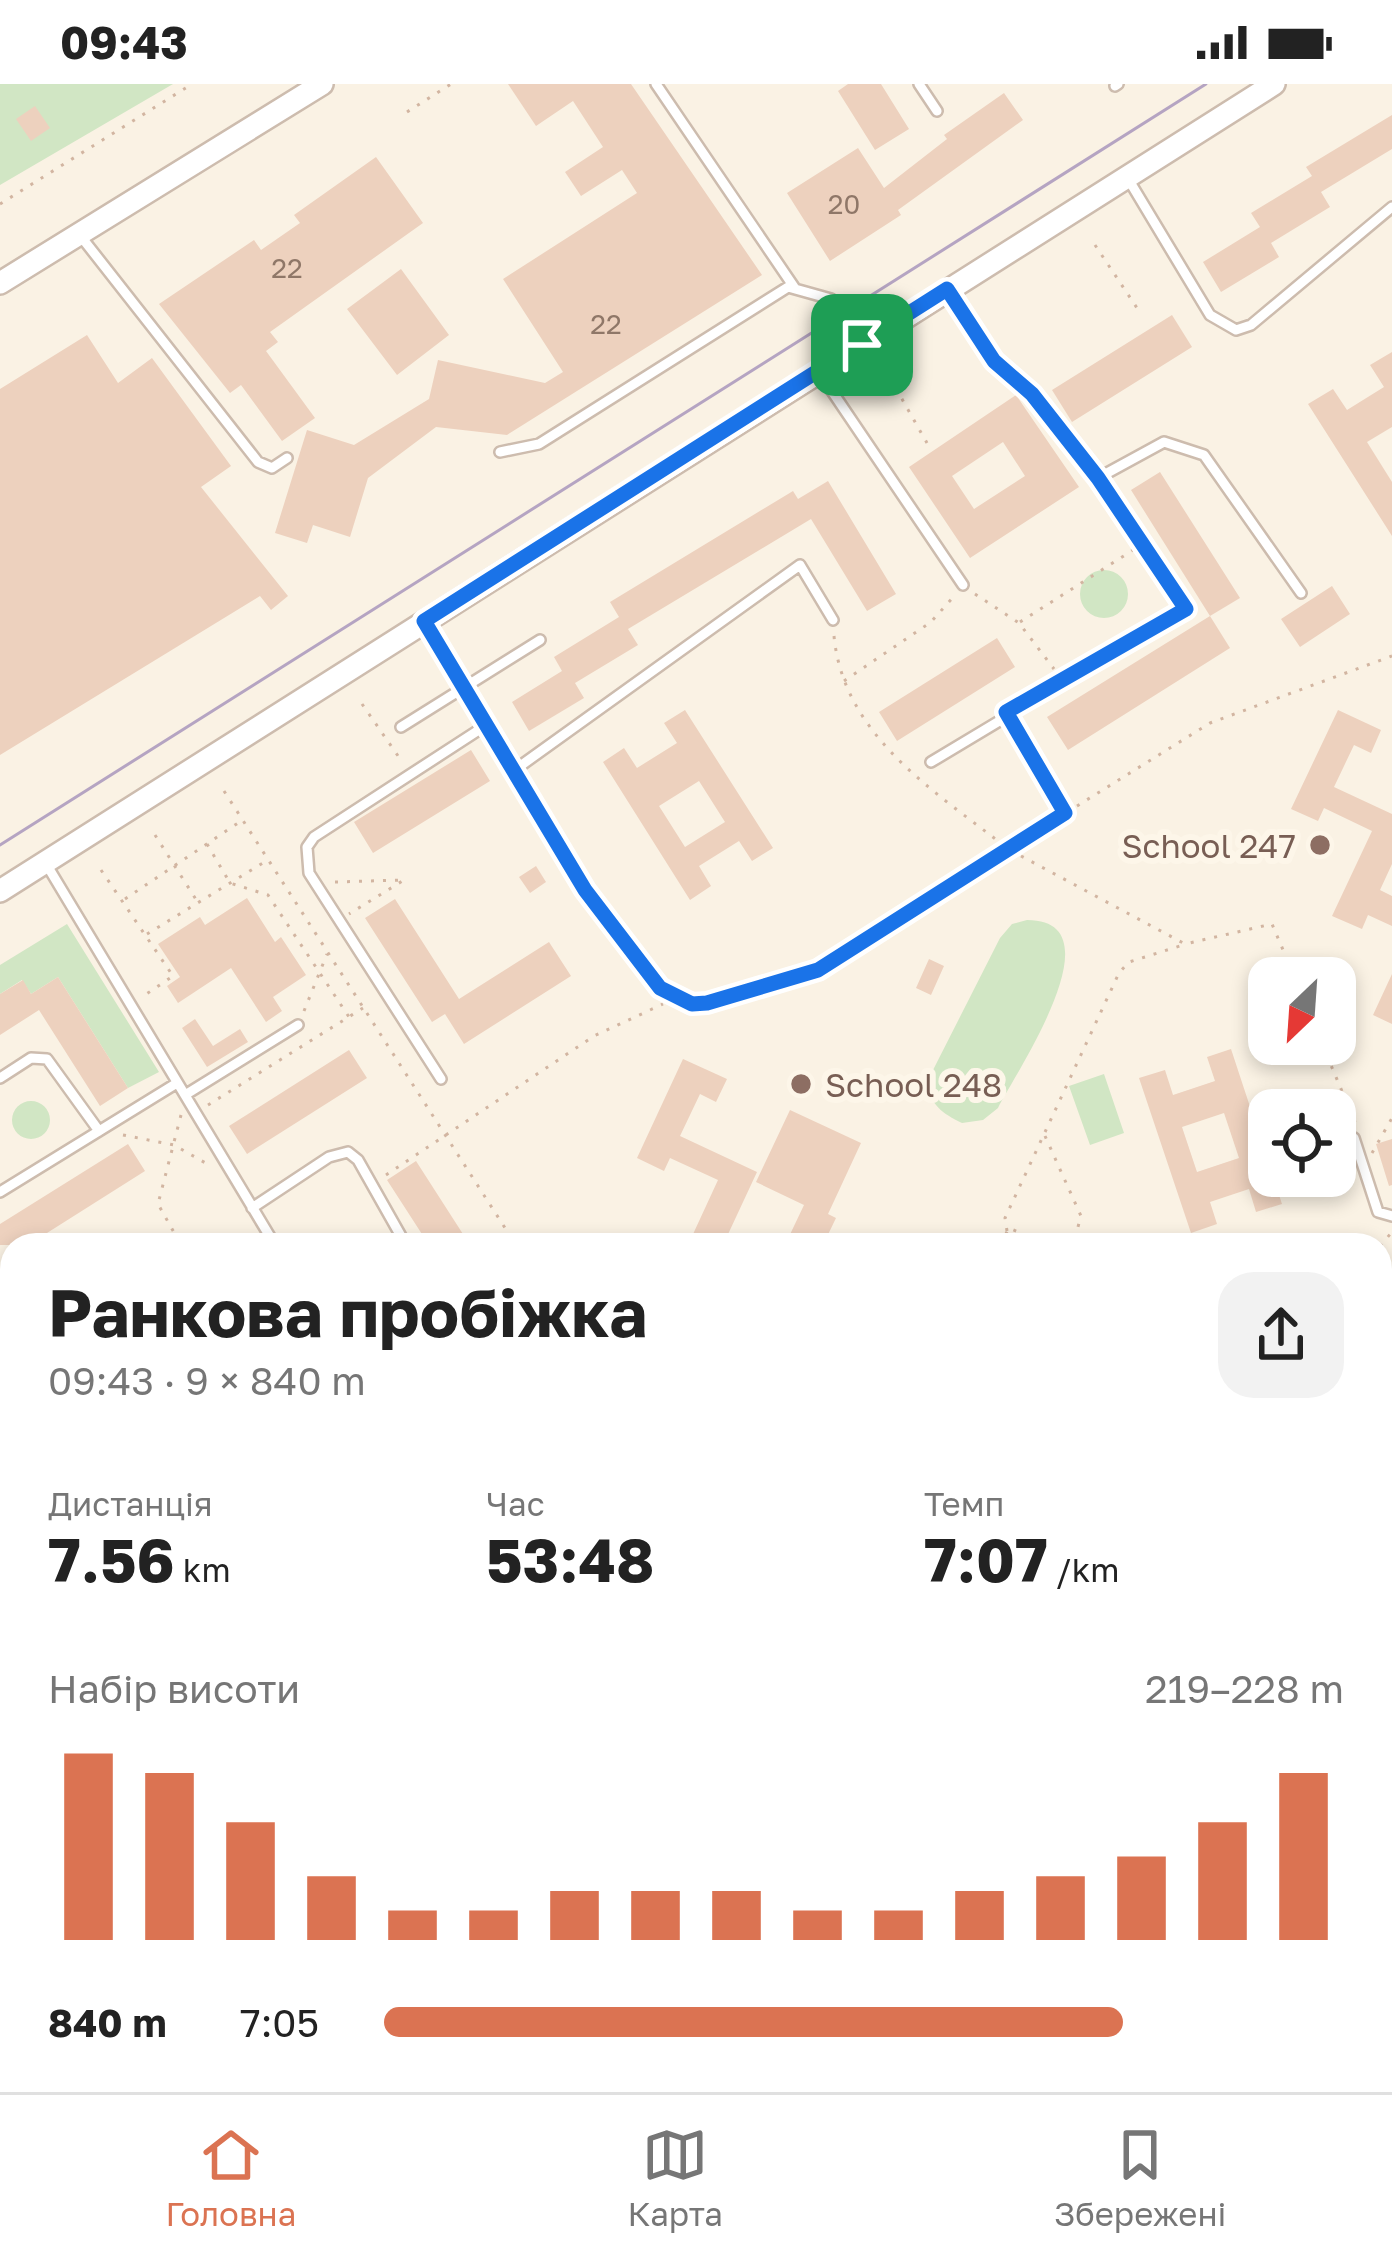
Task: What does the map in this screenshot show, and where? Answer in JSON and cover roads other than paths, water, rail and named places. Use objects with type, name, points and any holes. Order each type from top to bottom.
[{"type":"street","points":[[0,283],[322,84]]},
{"type":"street","points":[[0,891],[1127,177],[1243,92],[1274,84]]},
{"type":"lane","points":[[656,84],[794,287],[831,299],[862,345]]},
{"type":"lane","points":[[919,84],[937,111]]},
{"type":"lane","points":[[1127,177],[1210,315],[1236,330],[1251,325],[1392,207]]},
{"type":"lane","points":[[79,234],[258,462],[272,468],[287,458]]},
{"type":"lane","points":[[500,452],[539,444],[794,287]]},
{"type":"lane","points":[[931,762],[1006,712],[1186,609],[1098,478],[1032,394],[994,361],[947,289]]},
{"type":"lane","points":[[819,372],[963,585]]},
{"type":"lane","points":[[1098,478],[1164,442],[1192,448],[1204,455],[1301,593]]},
{"type":"lane","points":[[516,769],[800,565],[833,620]]},
{"type":"lane","points":[[424,621],[585,890],[660,988],[676,998],[707,1003],[818,970],[1065,813],[1006,712]]},
{"type":"lane","points":[[401,728],[540,640]]},
{"type":"lane","points":[[441,1079],[306,861],[314,837],[488,724]]},
{"type":"lane","points":[[45,862],[268,1233]]},
{"type":"lane","points":[[185,1095],[298,1024]]},
{"type":"lane","points":[[0,1078],[31,1058],[46,1059],[99,1131]]},
{"type":"lane","points":[[0,1192],[177,1082]]},
{"type":"lane","points":[[1356,1144],[1378,1212],[1392,1216]]},
{"type":"lane","points":[[253,1208],[335,1153],[353,1156],[399,1233]]},
{"type":"tram line","points":[[0,845],[1206,84]]},
{"type":"place","name":"School 247","points":[[1320,845]]},
{"type":"place","name":"School 248","points":[[801,1084]]}]
